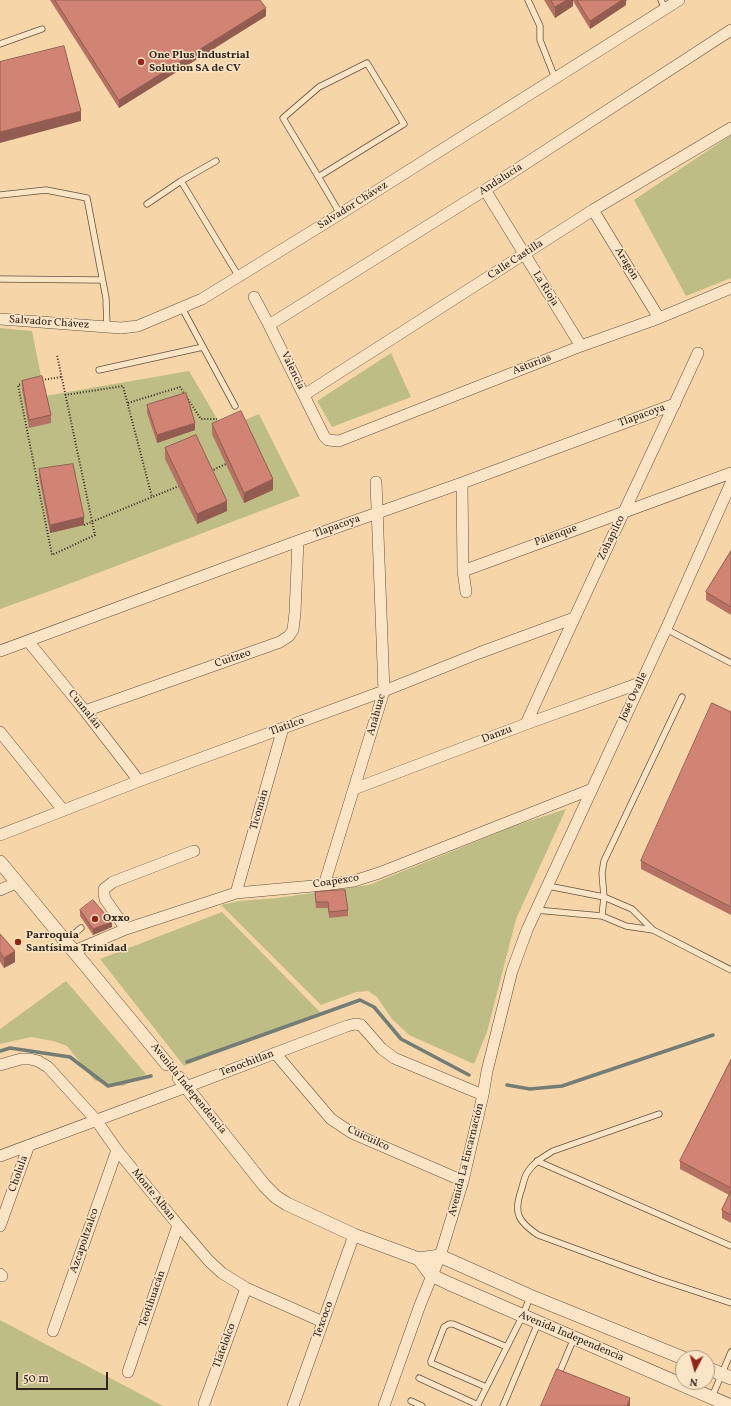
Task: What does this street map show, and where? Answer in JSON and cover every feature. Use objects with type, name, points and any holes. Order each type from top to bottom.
[{"type":"street","name":"Salvador Chávez","points":[[0,319],[121,328],[138,326],[202,299],[555,78],[663,4],[679,0]]},
{"type":"street","name":"Andalucía","points":[[269,325],[485,190],[731,30]]},
{"type":"street","name":"Calle Castilla","points":[[304,395],[594,210],[731,128]]},
{"type":"street","name":"La Rioja","points":[[485,190],[581,346]]},
{"type":"street","name":"Aragón","points":[[594,210],[659,318]]},
{"type":"street","name":"Asturias","points":[[332,440],[339,440],[581,346],[659,318],[731,288]]},
{"type":"street","name":"Valencia","points":[[254,297],[324,436],[328,440],[332,440]]},
{"type":"street","name":"Zohapilco","points":[[526,724],[698,353]]},
{"type":"street","name":"Tlapacoya","points":[[0,650],[298,541],[462,483],[675,404]]},
{"type":"street","name":"Palenque","points":[[464,571],[731,473]]},
{"type":"street","name":"Anáhuac","points":[[324,885],[384,691],[376,482]]},
{"type":"street","points":[[462,483],[464,571],[466,592]]},
{"type":"street","name":"José Ovalle","points":[[536,910],[666,629],[731,483]]},
{"type":"street","name":"Cuitzeo","points":[[85,711],[280,642],[290,636],[293,630],[295,613],[298,541]]},
{"type":"street","name":"Tlatilco","points":[[0,835],[139,781],[384,691],[478,653],[574,618]]},
{"type":"street","name":"Cuanalán","points":[[28,641],[139,781]]},
{"type":"street","name":"Danzu","points":[[354,789],[640,683]]},
{"type":"street","name":"Ticomán","points":[[236,893],[283,728]]},
{"type":"street","points":[[0,732],[63,810]]},
{"type":"street","name":"Coapexco","points":[[74,951],[126,929],[236,893],[354,881],[379,873],[592,789]]},
{"type":"street","points":[[126,929],[106,899],[104,889],[113,882],[194,850]]},
{"type":"street","name":"Avenida Independencia","points":[[0,862],[276,1197],[287,1204],[354,1235],[419,1258],[440,1256],[530,1296],[675,1355]]},
{"type":"street","points":[[0,890],[16,883]]},
{"type":"street","name":"Avenida La Encarnación","points":[[384,1406],[431,1275],[440,1256],[463,1181],[484,1091],[487,1071],[512,971],[536,910]]},
{"type":"street","name":"Tenochitlan","points":[[0,1156],[96,1120],[182,1082],[275,1053],[355,1024],[361,1026],[382,1049],[394,1058],[484,1091]]},
{"type":"street","name":"Cuicuilco","points":[[275,1053],[331,1119],[352,1133],[463,1181]]},
{"type":"street","name":"Monte Alban","points":[[0,1065],[21,1059],[30,1059],[38,1060],[48,1066],[96,1120],[117,1150],[209,1261],[222,1273],[246,1288],[323,1322]]},
{"type":"street","name":"Cholula","points":[[0,1226],[29,1145]]},
{"type":"street","name":"Azcapoltzalco","points":[[53,1331],[117,1150]]},
{"type":"street","name":"Teotihuacán","points":[[128,1372],[178,1225]]},
{"type":"street","name":"Texcoco","points":[[293,1406],[354,1235]]},
{"type":"street","points":[[419,1258],[431,1275]]},
{"type":"street","name":"Avenida Independencia","points":[[431,1275],[731,1406]]},
{"type":"street","name":"Tlatelolco","points":[[204,1404],[246,1288]]},
{"type":"street","points":[[715,1371],[727,1376]]},
{"type":"lane","points":[[528,0],[540,26],[540,40],[555,78]]},
{"type":"lane","points":[[0,44],[42,30]]},
{"type":"lane","points":[[318,177],[404,124],[367,63],[319,88],[283,118],[318,177],[340,214]]},
{"type":"lane","points":[[147,204],[216,161]]},
{"type":"lane","points":[[182,181],[239,277]]},
{"type":"lane","points":[[0,194],[46,190],[87,198],[106,298],[107,327]]},
{"type":"lane","points":[[0,279],[102,280]]},
{"type":"lane","points":[[182,308],[235,406]]},
{"type":"lane","points":[[98,370],[203,347]]},
{"type":"lane","points":[[666,629],[731,663]]},
{"type":"lane","points":[[602,916],[604,897],[602,873],[604,861],[682,698]]},
{"type":"lane","points":[[548,886],[604,897],[632,909],[653,930],[731,970]]},
{"type":"lane","points":[[536,910],[602,916],[626,926],[653,930]]},
{"type":"lane","points":[[65,941],[82,928]]},
{"type":"lane","points":[[659,1114],[553,1150],[537,1161],[526,1174],[517,1204],[519,1216],[526,1226],[538,1234],[658,1279],[731,1303]]},
{"type":"lane","points":[[537,1161],[731,1246]]},
{"type":"lane","points":[[418,1378],[477,1406],[523,1315],[530,1296]]},
{"type":"lane","points":[[503,1406],[538,1322]]},
{"type":"lane","points":[[486,1387],[431,1363],[444,1327],[449,1324],[453,1324],[507,1347]]},
{"type":"lane","points":[[557,1379],[574,1338]]},
{"type":"lane","points":[[712,1397],[727,1376],[731,1352]]},
{"type":"lane","points":[[411,1401],[422,1406]]},
{"type":"path","points":[[25,384],[18,385],[52,555],[95,535],[57,355]]},
{"type":"path","points":[[40,381],[61,377]]},
{"type":"path","points":[[65,395],[123,386],[152,497]]},
{"type":"path","points":[[128,403],[180,387],[201,419],[217,418]]},
{"type":"path","points":[[208,472],[226,464]]},
{"type":"path","points":[[84,525],[179,486]]},
{"type":"shaded area","points":[[731,135],[731,278],[686,296],[634,200]]},
{"type":"shaded area","points":[[0,328],[32,331],[45,396],[189,371],[223,429],[259,414],[300,496],[0,609]]},
{"type":"shaded area","points":[[391,353],[411,397],[332,427],[317,401]]},
{"type":"shaded area","points":[[566,809],[516,919],[487,1032],[474,1064],[409,1035],[392,1019],[377,997],[368,991],[356,992],[321,1005],[221,905],[239,901],[277,898],[369,885],[517,825]]},
{"type":"shaded area","points":[[222,912],[320,1012],[184,1066],[100,959]]},
{"type":"shaded area","points":[[66,981],[146,1074],[123,1086],[106,1084],[94,1080],[67,1046],[53,1041],[31,1037],[0,1044],[0,1029]]},
{"type":"shaded area","points":[[0,1320],[163,1406],[0,1406]]},
{"type":"building","name":"One Plus Industrial Solution SA de CV","points":[[55,0],[260,0],[266,8],[119,100]]},
{"type":"building","points":[[551,0],[567,0],[555,7]]},
{"type":"building","points":[[577,0],[622,0],[590,21]]},
{"type":"building","points":[[64,46],[81,111],[0,132],[0,62]]},
{"type":"building","points":[[42,376],[51,415],[29,420],[22,381]]},
{"type":"building","points":[[186,393],[195,423],[157,435],[147,405]]},
{"type":"building","points":[[241,411],[273,479],[244,493],[212,424]]},
{"type":"building","points":[[196,435],[227,501],[197,514],[165,448]]},
{"type":"building","points":[[73,464],[84,517],[50,525],[39,469]]},
{"type":"building","points":[[731,551],[731,607],[706,592]]},
{"type":"building","points":[[712,703],[731,712],[731,907],[641,861]]},
{"type":"building","points":[[345,890],[348,910],[329,912],[328,902],[316,902],[315,892]]},
{"type":"building","points":[[93,900],[112,922],[93,929],[80,910]]},
{"type":"building","points":[[0,934],[15,951],[4,958],[0,952]]},
{"type":"building","points":[[731,1060],[731,1188],[680,1161]]},
{"type":"building","points":[[731,1191],[731,1215],[722,1210]]},
{"type":"building","points":[[557,1369],[630,1398],[627,1406],[541,1406]]},
{"type":"waterway","points":[[187,1062],[360,1000],[374,1007],[401,1039],[469,1075]]},
{"type":"waterway","points":[[507,1085],[530,1089],[562,1086],[713,1035]]},
{"type":"waterway","points":[[0,1051],[10,1048],[70,1057],[108,1086],[151,1076]]},
{"type":"place","name":"One Plus Industrial Solution SA de CV","points":[[141,62]]},
{"type":"place","name":"Oxxo","points":[[95,919]]},
{"type":"place","name":"Parroquia Santísima Trinidad","points":[[18,942]]}]
